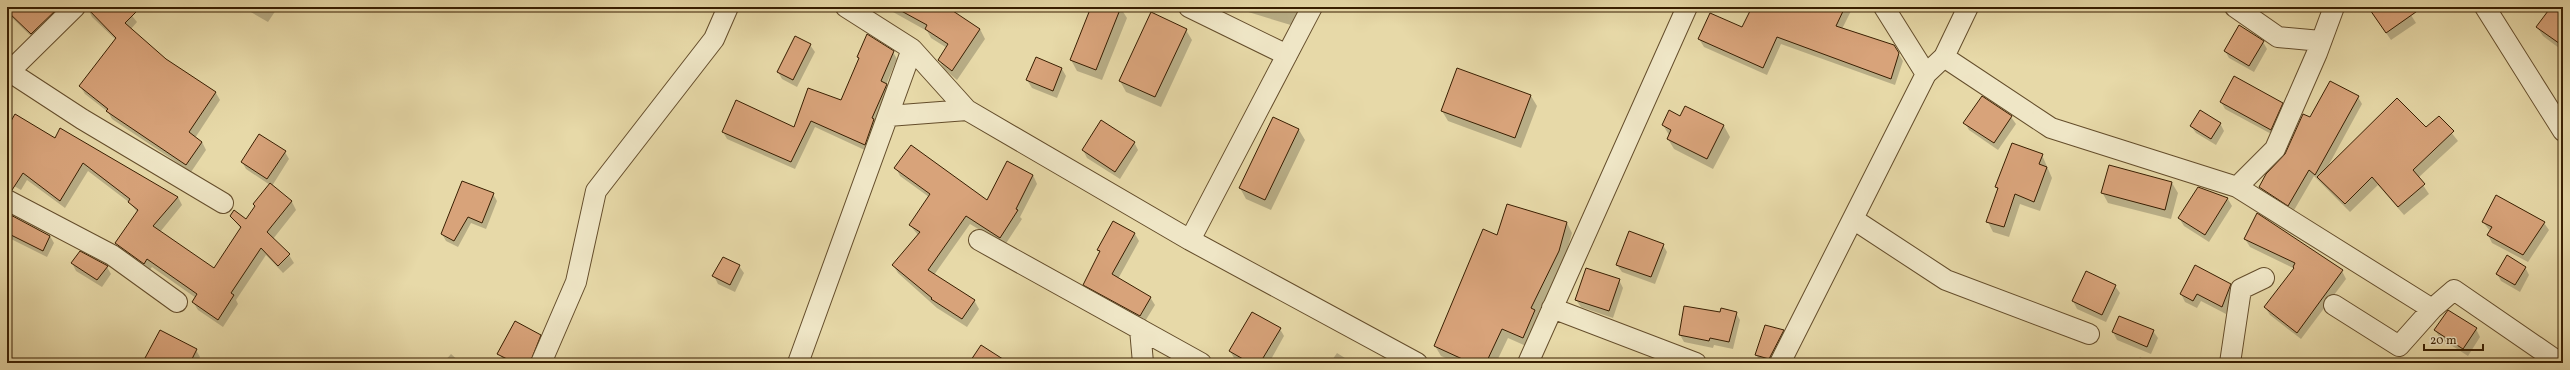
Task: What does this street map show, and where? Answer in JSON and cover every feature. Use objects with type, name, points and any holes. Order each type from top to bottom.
[{"type":"street","points":[[75,7],[8,71],[82,119],[223,203]]},
{"type":"street","points":[[541,363],[576,282],[596,191],[714,39],[728,7]]},
{"type":"street","points":[[846,7],[912,49],[967,110],[1190,240],[1417,363]]},
{"type":"street","points":[[1189,7],[1287,55]]},
{"type":"street","points":[[1190,240],[1312,7]]},
{"type":"street","points":[[1528,363],[1687,7]]},
{"type":"street","points":[[1884,7],[1926,74]]},
{"type":"street","points":[[1780,363],[1926,74],[1944,57],[1968,7]]},
{"type":"street","points":[[2235,7],[2278,37],[2321,41]]},
{"type":"street","points":[[2236,187],[2275,149],[2334,7]]},
{"type":"street","points":[[2486,7],[2563,131]]},
{"type":"street","points":[[798,363],[912,49]]},
{"type":"street","points":[[1944,57],[2051,128],[2236,187],[2432,309]]},
{"type":"street","points":[[888,116],[967,110]]},
{"type":"street","points":[[7,200],[112,255],[177,302]]},
{"type":"street","points":[[1853,219],[1946,280],[2089,334]]},
{"type":"street","points":[[979,240],[1201,363]]},
{"type":"street","points":[[2230,363],[2241,289],[2264,278]]},
{"type":"street","points":[[2334,305],[2399,346],[2432,309],[2454,290],[2560,363]]},
{"type":"street","points":[[1552,308],[1696,363]]},
{"type":"street","points":[[1140,329],[1143,363]]},
{"type":"building","points":[[7,7],[59,7],[31,34],[7,11]]},
{"type":"building","points":[[86,7],[141,7],[125,23],[166,59],[216,92],[189,132],[202,142],[186,165],[106,111],[108,109],[79,86],[116,38]]},
{"type":"building","points":[[894,7],[947,7],[980,29],[952,71],[938,60],[948,44],[925,29],[927,25]]},
{"type":"building","points":[[1091,7],[1121,7],[1096,70],[1070,60]]},
{"type":"building","points":[[1752,7],[1845,7],[1836,26],[1894,45],[1899,53],[1891,79],[1777,37],[1763,68],[1698,39],[1710,13],[1742,27]]},
{"type":"building","points":[[2368,7],[2423,7],[2386,33]]},
{"type":"building","points":[[2551,7],[2563,7],[2563,46],[2536,27]]},
{"type":"building","points":[[1151,12],[1187,29],[1155,97],[1119,81]]},
{"type":"building","points":[[2239,25],[2264,41],[2249,66],[2224,51]]},
{"type":"building","points":[[867,34],[894,51],[881,81],[887,84],[872,118],[874,119],[865,145],[811,121],[791,162],[722,132],[736,100],[794,127],[808,88],[841,100],[859,58],[857,57]]},
{"type":"building","points":[[795,36],[811,44],[793,80],[777,72]]},
{"type":"building","points":[[1036,57],[1062,68],[1053,91],[1026,80]]},
{"type":"building","points":[[1457,68],[1531,95],[1515,138],[1441,111]]},
{"type":"building","points":[[2234,76],[2283,103],[2271,130],[2220,102]]},
{"type":"building","points":[[2330,81],[2359,96],[2315,175],[2309,170],[2288,206],[2259,187],[2266,174],[2285,154],[2303,114],[2310,117]]},
{"type":"building","points":[[1982,96],[2012,116],[1994,143],[1963,123]]},
{"type":"building","points":[[2397,98],[2426,127],[2439,116],[2454,131],[2413,170],[2425,184],[2398,207],[2372,177],[2345,204],[2317,177]]},
{"type":"building","points":[[1685,106],[1724,125],[1707,159],[1667,139],[1671,130],[1662,125],[1669,110],[1680,116]]},
{"type":"building","points":[[2200,110],[2221,123],[2211,139],[2190,126]]},
{"type":"building","points":[[15,114],[55,138],[60,128],[178,197],[153,226],[214,268],[241,227],[230,216],[234,210],[246,219],[255,206],[253,204],[270,183],[292,201],[267,232],[290,254],[278,266],[261,248],[231,293],[234,295],[218,320],[192,302],[197,294],[147,259],[144,264],[115,243],[138,210],[128,202],[130,199],[83,163],[60,201],[23,173],[12,190],[7,189],[7,128]]},
{"type":"building","points":[[1273,117],[1299,129],[1265,200],[1239,188]]},
{"type":"building","points":[[1101,120],[1135,142],[1115,172],[1082,150]]},
{"type":"building","points":[[259,134],[286,151],[267,179],[241,162]]},
{"type":"building","points":[[2012,143],[2043,154],[2039,164],[2047,167],[2034,202],[2015,194],[2004,227],[1986,222],[1998,188],[1995,187]]},
{"type":"building","points":[[911,145],[987,200],[1007,161],[1033,175],[1016,209],[1018,210],[1000,238],[966,216],[928,270],[975,300],[962,319],[931,299],[932,298],[892,265],[920,232],[909,225],[930,194],[894,168]]},
{"type":"building","points":[[2109,165],[2172,182],[2165,210],[2101,193]]},
{"type":"building","points":[[462,181],[494,193],[482,223],[468,217],[454,241],[441,234]]},
{"type":"building","points":[[2198,187],[2228,198],[2205,235],[2178,218]]},
{"type":"building","points":[[2496,195],[2545,222],[2523,255],[2487,235],[2492,227],[2482,222]]},
{"type":"building","points":[[1507,204],[1567,222],[1559,251],[1531,308],[1535,310],[1523,338],[1502,329],[1486,363],[1471,363],[1434,346],[1483,229],[1497,235]]},
{"type":"building","points":[[7,213],[50,236],[43,251],[7,233]]},
{"type":"building","points":[[2257,213],[2343,270],[2297,333],[2264,307],[2294,268],[2295,263],[2244,239]]},
{"type":"building","points":[[1113,221],[1135,233],[1112,274],[1151,297],[1140,316],[1083,285],[1100,251],[1097,250]]},
{"type":"building","points":[[1629,231],[1664,244],[1651,277],[1616,265]]},
{"type":"building","points":[[80,251],[108,266],[97,280],[71,263]]},
{"type":"building","points":[[2507,255],[2526,267],[2515,285],[2496,274]]},
{"type":"building","points":[[723,257],[740,265],[730,285],[712,276]]},
{"type":"building","points":[[2195,265],[2231,284],[2222,307],[2197,294],[2193,301],[2180,294]]},
{"type":"building","points":[[1586,268],[1620,279],[1609,311],[1575,300]]},
{"type":"building","points":[[2086,271],[2116,285],[2102,315],[2072,301]]},
{"type":"building","points":[[1684,306],[1720,312],[1721,308],[1737,312],[1729,342],[1710,338],[1709,341],[1679,335]]},
{"type":"building","points":[[2448,310],[2477,328],[2463,349],[2434,330]]},
{"type":"building","points":[[1252,312],[1281,328],[1260,363],[1250,363],[1229,351]]},
{"type":"building","points":[[2119,316],[2154,330],[2147,347],[2112,332]]},
{"type":"building","points":[[515,321],[541,335],[530,363],[515,363],[497,354]]},
{"type":"building","points":[[1765,325],[1784,330],[1769,359],[1755,355]]},
{"type":"building","points":[[160,330],[197,349],[190,363],[155,363],[145,358]]},
{"type":"building","points":[[981,345],[1009,363],[969,363]]}]
